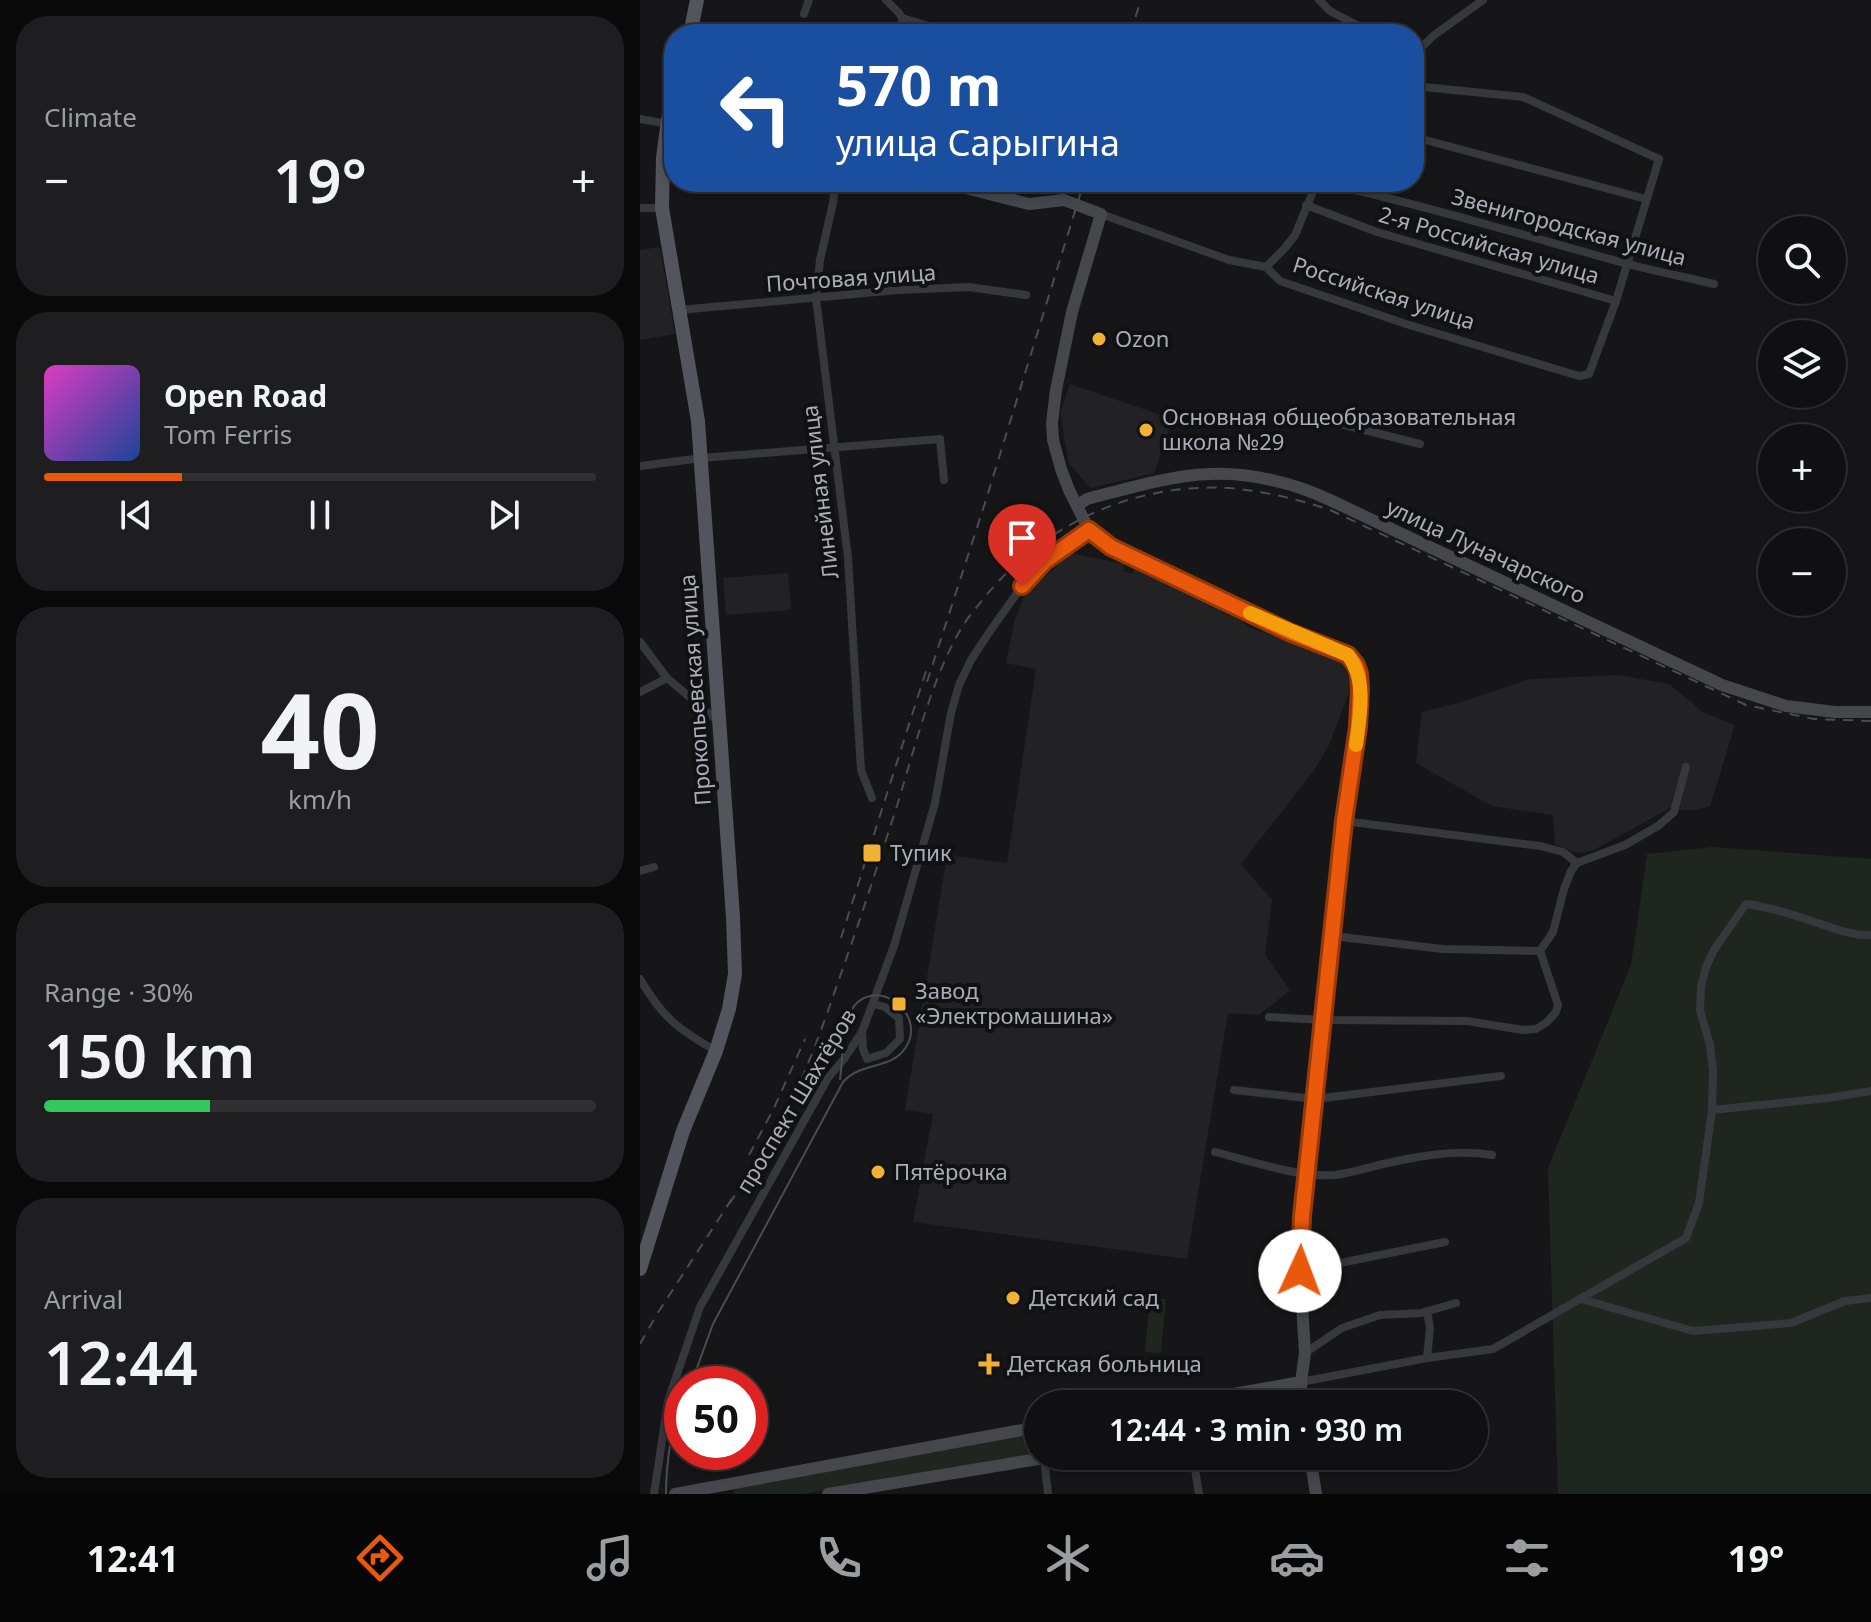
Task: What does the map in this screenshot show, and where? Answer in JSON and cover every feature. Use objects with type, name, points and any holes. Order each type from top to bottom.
[{"type":"main road","points":[[693,24],[697,0]]},
{"type":"main road","points":[[694,24],[704,0]]},
{"type":"main road","name":"Прокопьевская улица","points":[[640,1269],[683,1131],[716,1051],[729,1009],[735,974],[702,458],[662,208],[664,152]]},
{"type":"main road","name":"Российская улица","points":[[982,192],[1029,204],[1064,200],[1101,214]]},
{"type":"main road","points":[[1101,214],[1072,312],[1052,423],[1061,469],[1089,530],[1111,547],[1162,573],[1289,632],[1348,655],[1356,665],[1360,688],[1302,1216],[1300,1271],[1305,1353],[1301,1390]]},
{"type":"main road","name":"улица Луначарского","points":[[1078,505],[1087,499],[1163,480],[1209,474],[1238,475],[1288,484],[1330,500],[1722,685],[1786,706],[1835,712],[1871,712]]},
{"type":"main road","points":[[1256,1390],[1301,1382]]},
{"type":"main road","points":[[675,1494],[1024,1430]]},
{"type":"main road","points":[[828,1494],[1024,1461]]},
{"type":"main road","points":[[1312,1470],[1316,1494]]},
{"type":"street","points":[[804,14],[809,0]]},
{"type":"street","points":[[886,0],[899,13],[902,24]]},
{"type":"street","points":[[1319,0],[1330,11],[1355,24]]},
{"type":"street","points":[[1424,45],[1483,0]]},
{"type":"street","points":[[902,18],[922,24]]},
{"type":"street","points":[[1424,87],[1523,97],[1659,159],[1616,301]]},
{"type":"street","points":[[640,119],[664,117]]},
{"type":"street","points":[[1424,140],[1646,199]]},
{"type":"street","name":"Линейная улица","points":[[833,192],[816,298],[848,558],[861,770],[872,798]]},
{"type":"street","points":[[1266,267],[1295,235],[1313,192]]},
{"type":"street","name":"Звенигородская улица","points":[[1365,192],[1627,264],[1714,284]]},
{"type":"street","name":"2-я Российская улица","points":[[1306,205],[1377,232],[1616,301]]},
{"type":"street","points":[[640,208],[662,208]]},
{"type":"street","name":"Российская улица","points":[[1101,214],[1229,260],[1266,267],[1280,281],[1406,324],[1579,376],[1589,374],[1616,301]]},
{"type":"street","name":"Почтовая улица","points":[[679,310],[898,290],[969,287],[1026,295]]},
{"type":"street","points":[[1325,420],[1420,444]]},
{"type":"street","points":[[640,466],[702,458],[940,439],[944,480]]},
{"type":"street","name":"проспект Шахтёров","points":[[654,1494],[668,1401],[700,1307],[828,1078],[862,1032],[874,1004],[900,929],[935,803],[959,685],[971,660],[1022,586],[1045,561],[1089,530]]},
{"type":"street","points":[[640,642],[667,678],[719,723]]},
{"type":"street","points":[[640,692],[667,678]]},
{"type":"street","points":[[1540,951],[1553,932],[1564,889],[1577,863],[1625,845],[1658,826],[1674,812],[1686,767]]},
{"type":"street","points":[[1344,821],[1552,848],[1577,863]]},
{"type":"street","points":[[640,871],[654,867]]},
{"type":"street","points":[[1301,1382],[1493,1349],[1686,1238],[1699,1203],[1712,1110],[1710,1045],[1700,1010],[1701,986],[1714,950],[1746,904],[1786,912],[1846,933],[1871,935]]},
{"type":"street","points":[[1333,936],[1443,949],[1540,951]]},
{"type":"street","points":[[1269,1017],[1467,1021],[1523,1030],[1536,1029],[1547,1022],[1558,1005],[1540,951]]},
{"type":"street","points":[[640,979],[654,1002],[674,1025],[716,1051]]},
{"type":"street","points":[[862,1032],[867,1059],[886,1053],[900,1039],[899,1018],[885,1007],[874,1004]]},
{"type":"street","points":[[1234,1090],[1315,1099],[1501,1076]]},
{"type":"street","points":[[1712,1110],[1871,1091]]},
{"type":"street","points":[[1215,1152],[1307,1174],[1333,1175],[1445,1152],[1469,1151],[1492,1155]]},
{"type":"street","points":[[1300,1271],[1445,1242]]},
{"type":"street","points":[[1581,1299],[1693,1331],[1791,1323],[1845,1301],[1871,1298]]},
{"type":"street","points":[[1305,1353],[1342,1328],[1380,1315],[1427,1311],[1456,1303]]},
{"type":"street","points":[[1427,1311],[1430,1328],[1427,1358]]},
{"type":"street","points":[[1048,1494],[1049,1470]]},
{"type":"street","points":[[1195,1470],[1199,1494]]},
{"type":"shaded area","points":[[660,247],[675,334],[640,340],[640,250]]},
{"type":"shaded area","points":[[1070,384],[1173,419],[1154,473],[1091,488],[1069,464],[1060,413]]},
{"type":"shaded area","points":[[1071,553],[1124,564],[1123,571],[1132,574],[1135,569],[1249,627],[1342,659],[1355,677],[1329,745],[1315,769],[1241,864],[1272,900],[1265,955],[1290,990],[1259,1015],[1228,1013],[1187,1259],[913,1222],[933,1114],[905,1110],[947,855],[1007,863],[1036,669],[1006,663],[1015,619],[1024,596]]},
{"type":"shaded area","points":[[788,573],[791,610],[726,615],[723,578]]},
{"type":"shaded area","points":[[1618,675],[1669,684],[1703,712],[1735,725],[1710,806],[1695,810],[1670,808],[1594,850],[1578,853],[1555,845],[1553,815],[1492,806],[1416,763],[1422,712],[1530,679]]},
{"type":"shaded area","points":[[1713,847],[1871,859],[1871,1494],[1558,1494],[1548,1168],[1631,965],[1647,854]]},
{"type":"shaded area","points":[[1150,1298],[1166,1299],[1161,1353],[1145,1352]]},
{"type":"shaded area","points":[[1024,1434],[1024,1457],[803,1494],[735,1494],[733,1487]]},
{"type":"tram line","points":[[698,1366],[713,1324],[843,1082],[859,1071],[893,1059],[906,1047],[911,1034],[910,1021],[894,1001],[883,996],[871,996],[860,1001],[850,1012],[844,1034],[840,1079]]},
{"type":"tram line","points":[[666,1494],[667,1470]]},
{"type":"railway","points":[[1133,24],[1141,0]]},
{"type":"railway","points":[[927,682],[1081,192]]},
{"type":"railway","points":[[729,1204],[772,1138],[809,1062],[861,917],[924,716],[951,647],[970,616],[1008,572],[1035,548],[1093,513],[1125,501],[1193,488],[1242,489],[1293,499],[1330,510],[1746,705],[1814,719],[1871,721]]},
{"type":"railway","points":[[841,938],[926,671]]},
{"type":"railway","points":[[749,1155],[805,1039]]},
{"type":"railway","points":[[640,1344],[735,1194]]},
{"type":"slow traffic","points":[[1250,613],[1348,655],[1359,674],[1356,745]]},
{"type":"place","name":"Ozon","points":[[1099,339]]},
{"type":"place","name":"Основная общеобразовательная школа №29","points":[[1146,430]]},
{"type":"place","name":"Тупик","points":[[872,853]]},
{"type":"place","name":"Завод «Электромашина»","points":[[899,1004]]},
{"type":"place","name":"Пятёрочка","points":[[878,1172]]},
{"type":"place","name":"Детский сад","points":[[1013,1298]]},
{"type":"place","name":"Детская больница","points":[[989,1364]]},
{"type":"route","points":[[1022,586],[1045,561],[1089,530],[1111,547],[1162,573],[1289,632],[1348,655],[1356,665],[1360,688],[1358,727],[1344,821],[1302,1216],[1300,1271]]}]
